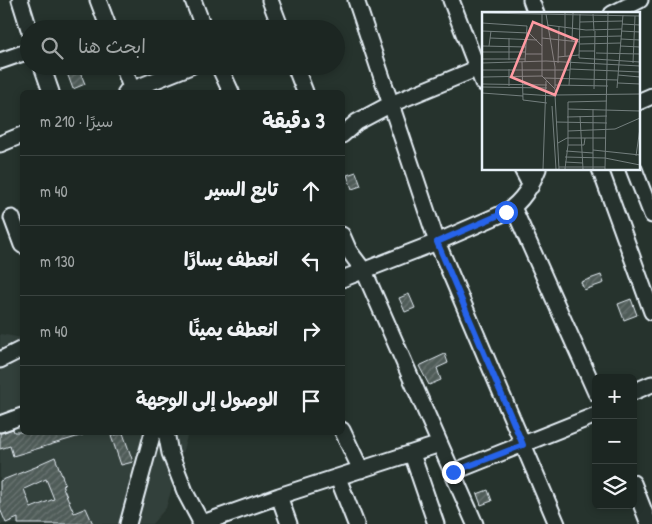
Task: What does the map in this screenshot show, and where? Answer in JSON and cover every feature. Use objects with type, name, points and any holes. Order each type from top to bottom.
[{"type":"street","points":[[20,0],[26,20]]},
{"type":"street","points":[[98,0],[106,20]]},
{"type":"street","points":[[193,0],[201,20]]},
{"type":"street","points":[[270,0],[278,20]]},
{"type":"street","points":[[356,0],[437,242],[557,524]]},
{"type":"street","points":[[345,132],[357,122],[391,104],[480,68],[451,0]]},
{"type":"street","points":[[531,0],[535,12]]},
{"type":"street","points":[[616,12],[640,0]]},
{"type":"street","points":[[0,61],[20,54]]},
{"type":"street","points":[[45,75],[50,90]]},
{"type":"street","points":[[125,75],[129,90]]},
{"type":"street","points":[[131,90],[169,75]]},
{"type":"street","points":[[223,75],[230,90]]},
{"type":"street","points":[[299,75],[304,90]]},
{"type":"street","points":[[640,101],[652,96]]},
{"type":"street","points":[[0,144],[20,136]]},
{"type":"street","points":[[523,170],[531,186]]},
{"type":"street","points":[[345,278],[437,242],[513,208],[524,197],[538,170]]},
{"type":"street","points":[[600,170],[652,312]]},
{"type":"street","points":[[634,170],[652,216]]},
{"type":"street","points":[[513,208],[592,384]]},
{"type":"street","points":[[11,218],[20,240]]},
{"type":"street","points":[[345,241],[364,271],[475,524]]},
{"type":"street","points":[[0,360],[20,350]]},
{"type":"street","points":[[637,390],[652,384]]},
{"type":"street","points":[[0,424],[20,417]]},
{"type":"street","points":[[453,472],[592,417]]},
{"type":"street","points":[[128,524],[152,435]]},
{"type":"street","points":[[167,435],[170,453],[186,494],[202,524],[279,496],[440,444]]},
{"type":"street","points":[[344,435],[361,470]]},
{"type":"street","points":[[412,454],[436,524]]},
{"type":"street","points":[[338,478],[356,524]]},
{"type":"street","points":[[637,493],[650,524]]},
{"type":"street","points":[[279,496],[289,524]]},
{"type":"shaded area","points":[[0,334],[20,338],[20,435],[187,435],[166,508],[152,524],[0,524]]},
{"type":"building","points":[[68,75],[81,75],[85,84],[73,89]]},
{"type":"building","points":[[356,172],[361,186],[352,189],[347,175]]},
{"type":"building","points":[[601,275],[604,283],[584,290],[581,282]]},
{"type":"building","points":[[409,294],[415,308],[405,312],[399,298]]},
{"type":"building","points":[[631,299],[637,315],[624,320],[618,304]]},
{"type":"building","points":[[445,354],[448,363],[437,368],[441,380],[429,385],[419,366]]},
{"type":"building","points":[[13,429],[14,432],[20,432],[20,435],[83,435],[13,456],[10,446],[0,449],[0,433]]},
{"type":"building","points":[[124,435],[133,462],[121,465],[111,436]]},
{"type":"building","points":[[55,457],[65,484],[62,485],[74,513],[86,508],[93,524],[18,524],[18,518],[6,523],[0,509],[0,481]],"holes":[[[46,479],[54,499],[31,508],[24,489]]]},
{"type":"building","points":[[488,490],[492,501],[481,505],[477,494]]},
{"type":"route","points":[[453,472],[523,445],[437,242],[506,212]]}]
